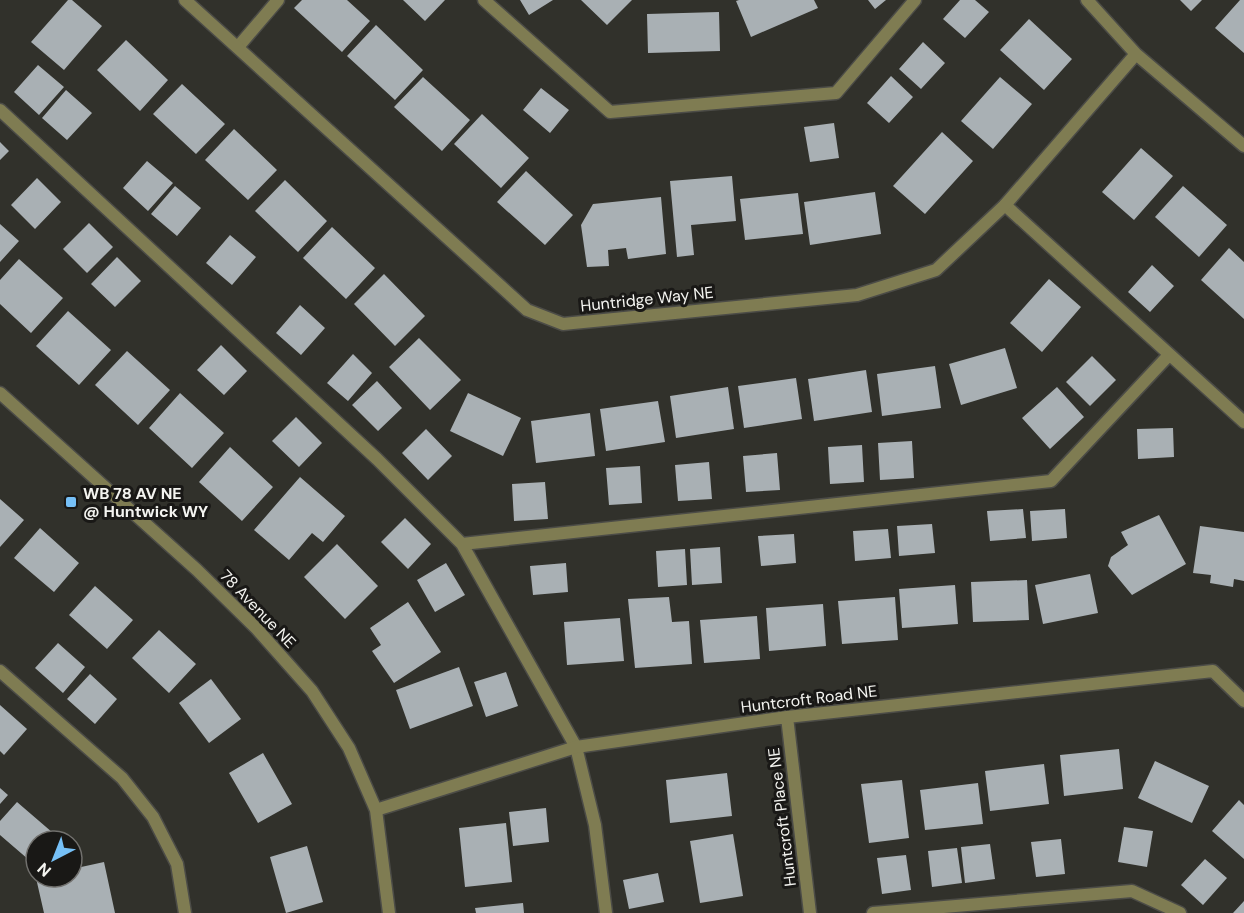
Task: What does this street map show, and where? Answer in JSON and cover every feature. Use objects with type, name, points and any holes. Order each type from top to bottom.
[{"type":"street","name":"Huntridge Way NE","points":[[185,0],[527,310],[563,324],[857,295],[936,270],[1005,206],[1136,54]]},
{"type":"street","points":[[238,47],[278,0]]},
{"type":"street","points":[[484,0],[610,112],[836,93],[915,0]]},
{"type":"street","points":[[1086,0],[1136,54],[1244,146]]},
{"type":"street","points":[[0,110],[378,459],[462,544],[576,747],[595,825],[606,913]]},
{"type":"street","points":[[1005,206],[1244,422]]},
{"type":"street","points":[[462,544],[1051,481],[1168,355]]},
{"type":"street","name":"78 Avenue NE","points":[[0,393],[197,570],[257,628],[312,692],[349,748],[376,810],[389,913]]},
{"type":"street","points":[[0,670],[122,778],[153,818],[177,864],[185,913]]},
{"type":"street","name":"Huntcroft Road NE","points":[[376,810],[576,747],[787,717],[1213,672],[1244,701]]},
{"type":"street","name":"Huntcroft Place NE","points":[[787,717],[810,913]]},
{"type":"street","points":[[873,913],[1132,891],[1180,913]]},
{"type":"building","points":[[68,0],[72,0],[102,26],[64,70],[31,42]]},
{"type":"building","points":[[302,0],[347,0],[370,21],[342,52],[294,8]]},
{"type":"building","points":[[403,0],[445,0],[425,21]]},
{"type":"building","points":[[520,0],[553,0],[529,15]]},
{"type":"building","points":[[581,0],[632,0],[607,25]]},
{"type":"building","points":[[814,0],[818,8],[751,37],[736,1]]},
{"type":"building","points":[[868,0],[886,0],[875,9]]},
{"type":"building","points":[[960,0],[975,0],[989,12],[965,38],[943,19]]},
{"type":"building","points":[[1180,0],[1202,0],[1191,11]]},
{"type":"building","points":[[1240,0],[1244,0],[1244,53],[1215,28]]},
{"type":"building","points":[[719,12],[720,51],[648,53],[647,14]]},
{"type":"building","points":[[1029,19],[1072,59],[1044,90],[1000,50]]},
{"type":"building","points":[[376,25],[423,70],[395,100],[347,56]]},
{"type":"building","points":[[126,40],[168,80],[140,111],[97,70]]},
{"type":"building","points":[[923,42],[945,63],[921,89],[899,69]]},
{"type":"building","points":[[38,65],[64,87],[39,115],[14,92]]},
{"type":"building","points":[[891,76],[913,97],[889,123],[867,103]]},
{"type":"building","points":[[423,77],[470,120],[442,151],[394,107]]},
{"type":"building","points":[[1000,77],[1032,104],[993,149],[961,121]]},
{"type":"building","points":[[182,84],[225,124],[196,154],[153,114]]},
{"type":"building","points":[[541,88],[569,110],[550,133],[523,110]]},
{"type":"building","points":[[66,90],[92,113],[67,140],[42,118]]},
{"type":"building","points":[[482,114],[529,158],[501,188],[454,144]]},
{"type":"building","points":[[834,123],[839,158],[810,162],[804,127]]},
{"type":"building","points":[[234,129],[277,170],[248,200],[205,160]]},
{"type":"building","points":[[942,132],[973,161],[925,214],[893,186]]},
{"type":"building","points":[[0,142],[9,151],[0,160]]},
{"type":"building","points":[[1141,148],[1173,176],[1134,220],[1102,192]]},
{"type":"building","points":[[147,161],[173,183],[148,211],[123,188]]},
{"type":"building","points":[[526,171],[573,215],[545,245],[497,202]]},
{"type":"building","points":[[732,176],[736,221],[691,225],[694,255],[677,257],[670,181]]},
{"type":"building","points":[[37,178],[61,202],[35,229],[11,205]]},
{"type":"building","points":[[285,180],[327,221],[298,252],[255,211]]},
{"type":"building","points":[[175,186],[201,208],[177,236],[151,214]]},
{"type":"building","points":[[1183,186],[1227,225],[1199,257],[1155,217]]},
{"type":"building","points":[[875,192],[881,234],[810,245],[804,202]]},
{"type":"building","points":[[798,193],[803,234],[745,240],[740,199]]},
{"type":"building","points":[[661,197],[666,254],[628,259],[626,248],[608,250],[609,266],[587,267],[581,225],[593,204]]},
{"type":"building","points":[[89,223],[113,247],[87,273],[63,249]]},
{"type":"building","points":[[0,224],[19,241],[0,262]]},
{"type":"building","points":[[332,227],[375,268],[346,299],[303,258]]},
{"type":"building","points":[[230,235],[256,257],[232,285],[206,263]]},
{"type":"building","points":[[1229,248],[1244,262],[1244,319],[1201,280]]},
{"type":"building","points":[[117,257],[141,281],[115,307],[91,284]]},
{"type":"building","points":[[19,259],[63,298],[31,333],[0,304],[0,280]]},
{"type":"building","points":[[1152,265],[1174,286],[1150,312],[1128,292]]},
{"type":"building","points":[[384,274],[425,316],[395,346],[354,304]]},
{"type":"building","points":[[1049,279],[1081,307],[1042,352],[1010,323]]},
{"type":"building","points":[[300,305],[325,328],[301,355],[276,333]]},
{"type":"building","points":[[68,311],[111,350],[79,385],[36,346]]},
{"type":"building","points":[[419,338],[461,380],[430,410],[389,367]]},
{"type":"building","points":[[221,345],[247,371],[224,395],[197,370]]},
{"type":"building","points":[[1005,348],[1017,388],[961,405],[949,364]]},
{"type":"building","points":[[127,351],[170,390],[138,425],[95,385]]},
{"type":"building","points":[[353,354],[372,373],[348,401],[327,383]]},
{"type":"building","points":[[1092,356],[1116,380],[1090,406],[1066,382]]},
{"type":"building","points":[[935,366],[941,408],[882,416],[877,374]]},
{"type":"building","points":[[866,370],[872,412],[814,421],[808,379]]},
{"type":"building","points":[[796,378],[802,419],[744,428],[738,386]]},
{"type":"building","points":[[377,381],[402,408],[378,431],[352,405]]},
{"type":"building","points":[[728,387],[734,429],[676,438],[670,396]]},
{"type":"building","points":[[1057,387],[1084,417],[1050,449],[1022,418]]},
{"type":"building","points":[[180,393],[224,433],[192,468],[149,428]]},
{"type":"building","points":[[468,393],[521,418],[503,456],[450,431]]},
{"type":"building","points":[[658,401],[665,442],[606,451],[600,409]]},
{"type":"building","points":[[590,413],[595,456],[536,463],[531,421]]},
{"type":"building","points":[[296,417],[322,443],[299,467],[272,441]]},
{"type":"building","points":[[1173,428],[1174,457],[1138,459],[1137,429]]},
{"type":"building","points":[[426,429],[452,456],[428,480],[402,453]]},
{"type":"building","points":[[912,441],[914,478],[880,480],[878,443]]},
{"type":"building","points":[[862,445],[864,482],[830,484],[828,447]]},
{"type":"building","points":[[230,447],[273,487],[242,521],[199,482]]},
{"type":"building","points":[[777,453],[780,490],[746,492],[743,456]]},
{"type":"building","points":[[709,462],[712,499],[678,501],[675,465]]},
{"type":"building","points":[[640,466],[642,503],[609,505],[606,468]]},
{"type":"building","points":[[300,477],[345,516],[323,542],[312,533],[289,560],[254,530]]},
{"type":"building","points":[[545,482],[548,519],[514,521],[512,484]]},
{"type":"building","points":[[0,499],[24,520],[0,547]]},
{"type":"building","points":[[1023,509],[1026,538],[990,541],[987,511]]},
{"type":"building","points":[[1065,509],[1067,538],[1032,541],[1030,511]]},
{"type":"building","points":[[1159,515],[1186,564],[1132,595],[1108,566],[1111,557],[1128,545],[1121,532]]},
{"type":"building","points":[[405,518],[431,544],[408,569],[381,542]]},
{"type":"building","points":[[932,524],[935,553],[899,556],[897,526]]},
{"type":"building","points":[[1200,526],[1244,532],[1244,581],[1234,579],[1233,587],[1210,583],[1211,575],[1193,573]]},
{"type":"building","points":[[40,528],[79,563],[54,592],[14,558]]},
{"type":"building","points":[[888,529],[891,558],[855,561],[853,531]]},
{"type":"building","points":[[794,534],[796,563],[761,566],[758,536]]},
{"type":"building","points":[[337,544],[378,586],[345,619],[304,577]]},
{"type":"building","points":[[720,547],[722,583],[692,585],[690,549]]},
{"type":"building","points":[[685,549],[687,585],[658,587],[656,551]]},
{"type":"building","points":[[446,563],[465,595],[435,612],[417,580]]},
{"type":"building","points":[[566,563],[568,592],[533,595],[530,566]]},
{"type":"building","points":[[1090,574],[1098,613],[1043,624],[1035,585]]},
{"type":"building","points":[[1027,580],[1029,620],[973,622],[971,582]]},
{"type":"building","points":[[955,585],[958,624],[902,628],[899,589]]},
{"type":"building","points":[[95,586],[133,620],[107,649],[69,615]]},
{"type":"building","points":[[669,597],[672,622],[689,621],[692,664],[635,668],[628,599]]},
{"type":"building","points":[[895,597],[898,640],[842,644],[838,601]]},
{"type":"building","points":[[408,602],[441,652],[394,683],[372,651],[381,645],[370,628]]},
{"type":"building","points":[[823,604],[826,646],[769,651],[766,608]]},
{"type":"building","points":[[757,616],[760,659],[704,663],[700,620]]},
{"type":"building","points":[[620,618],[624,661],[567,665],[564,622]]},
{"type":"building","points":[[159,630],[196,664],[169,693],[132,658]]},
{"type":"building","points":[[58,643],[85,667],[63,693],[35,668]]},
{"type":"building","points":[[459,667],[473,706],[410,729],[396,690]]},
{"type":"building","points":[[506,672],[518,706],[486,717],[474,682]]},
{"type":"building","points":[[90,674],[117,699],[95,724],[67,699]]},
{"type":"building","points":[[211,679],[241,719],[209,743],[179,703]]},
{"type":"building","points":[[0,705],[27,729],[4,755],[0,751]]},
{"type":"building","points":[[1119,749],[1123,789],[1064,796],[1060,755]]},
{"type":"building","points":[[263,753],[292,804],[258,823],[229,773]]},
{"type":"building","points":[[1155,761],[1209,786],[1192,823],[1138,798]]},
{"type":"building","points":[[1044,764],[1049,804],[990,811],[985,771]]},
{"type":"building","points":[[727,773],[732,816],[670,823],[666,780]]},
{"type":"building","points":[[902,780],[909,838],[869,843],[861,784]]},
{"type":"building","points":[[978,783],[983,824],[925,830],[920,790]]},
{"type":"building","points":[[0,788],[8,795],[0,804]]},
{"type":"building","points":[[1239,800],[1244,805],[1244,859],[1212,831]]},
{"type":"building","points":[[17,802],[48,829],[24,829],[24,856],[0,835],[0,821]]},
{"type":"building","points":[[546,808],[549,842],[513,846],[509,812]]},
{"type":"building","points":[[506,823],[512,882],[465,887],[459,828]]},
{"type":"building","points":[[1124,827],[1153,831],[1147,867],[1118,862]]},
{"type":"building","points":[[733,834],[743,896],[700,903],[690,841]]},
{"type":"building","points":[[1061,839],[1065,874],[1036,877],[1031,842]]},
{"type":"building","points":[[990,844],[995,879],[965,883],[961,847]]},
{"type":"building","points":[[307,846],[323,902],[286,913],[270,857]]},
{"type":"building","points":[[957,848],[962,883],[932,887],[928,851]]},
{"type":"building","points":[[906,855],[911,890],[882,894],[877,858]]},
{"type":"building","points":[[1205,859],[1227,878],[1203,905],[1181,885]]},
{"type":"building","points":[[104,862],[115,913],[44,913],[39,889],[84,889],[84,866]]},
{"type":"building","points":[[658,873],[664,902],[629,909],[623,880]]},
{"type":"building","points":[[1244,901],[1244,913],[1233,913]]},
{"type":"building","points":[[523,903],[524,913],[476,913],[475,908]]},
{"type":"place","name":"WB 78 AV NE @ Huntwick WY","points":[[71,502]]}]
